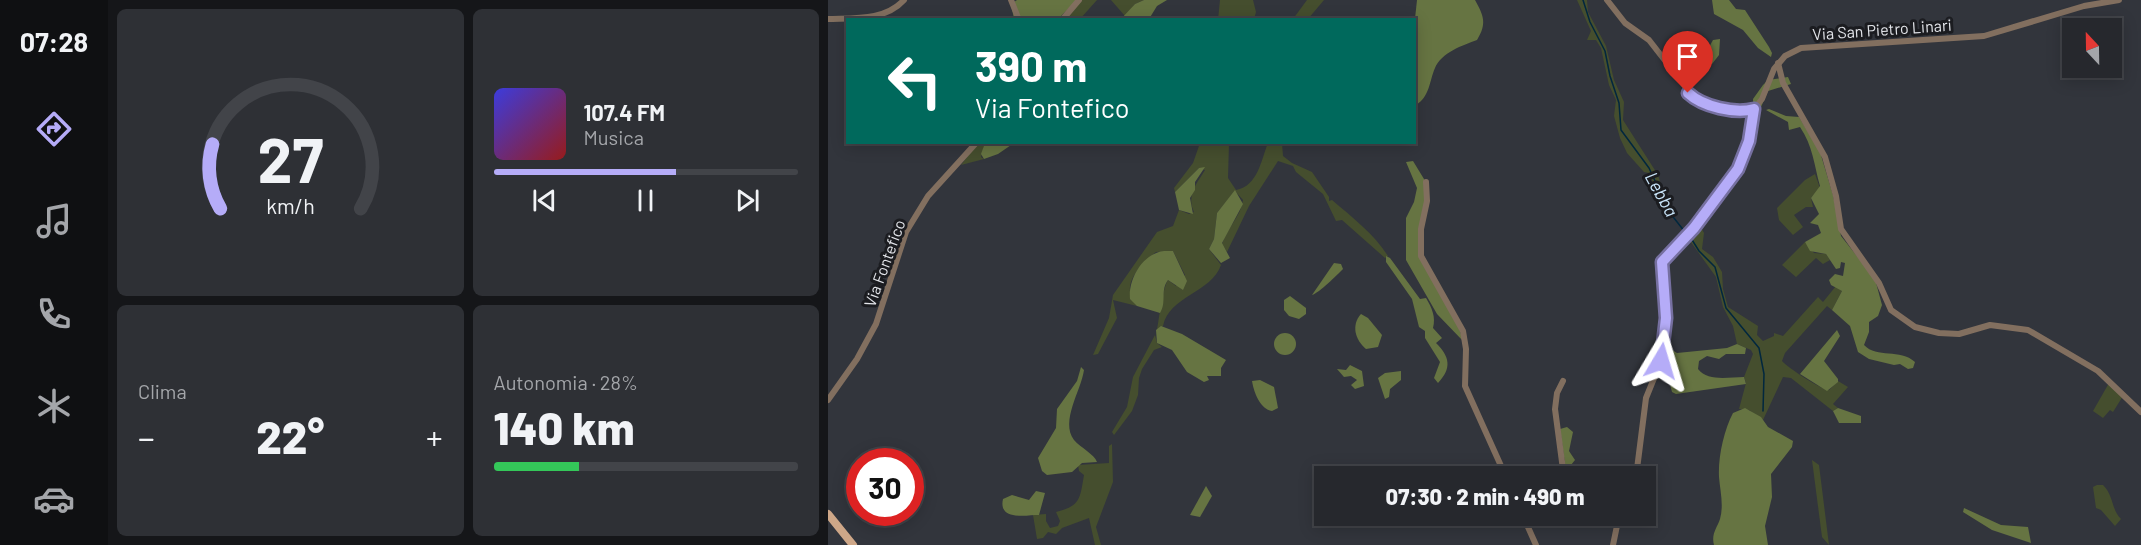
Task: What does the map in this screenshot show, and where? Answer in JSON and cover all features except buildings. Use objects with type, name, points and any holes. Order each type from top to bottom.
[{"type":"main road","points":[[828,514],[853,545]]},
{"type":"street","points":[[828,19],[879,15],[892,11],[904,0]]},
{"type":"street","points":[[1011,0],[1019,18]]},
{"type":"street","points":[[1064,18],[1079,0]]},
{"type":"street","points":[[1607,0],[1625,23],[1649,40],[1695,99],[1738,110],[1754,109]]},
{"type":"street","name":"Via San Pietro Linari","points":[[1778,63],[1792,51],[1802,48],[1984,36],[2084,6],[2119,0]]},
{"type":"street","points":[[1637,466],[1646,398],[1661,361],[1666,318],[1662,262],[1688,234],[1738,169],[1749,141],[1754,109],[1762,99],[1778,63]]},
{"type":"street","points":[[1778,63],[1783,83],[1824,157],[1836,196],[1841,229],[1879,283],[1891,310],[1915,327],[1939,333],[1959,334],[1990,325],[2028,330],[2090,365],[2141,412]]},
{"type":"street","name":"Via Fontefico","points":[[828,400],[857,359],[876,324],[906,232],[928,196],[975,144]]},
{"type":"street","points":[[1426,182],[1421,256],[1462,331],[1466,349],[1465,386],[1501,466]]},
{"type":"street","points":[[1563,381],[1557,393],[1555,409],[1563,466]]},
{"type":"street","points":[[2134,405],[2141,401]]},
{"type":"street","points":[[1527,526],[1536,545]]},
{"type":"street","points":[[1613,545],[1617,526]]},
{"type":"green space","points":[[1017,0],[1077,0],[1059,18],[1014,18],[1011,4]]},
{"type":"green space","points":[[1081,0],[1097,0],[1081,18],[1067,18]]},
{"type":"green space","points":[[1111,0],[1144,0],[1135,4],[1125,16]]},
{"type":"green space","points":[[1144,0],[1167,0],[1157,6],[1150,18],[1122,18],[1135,4]]},
{"type":"green space","points":[[1220,0],[1253,0],[1256,12],[1254,18],[1218,18]]},
{"type":"green space","points":[[1307,0],[1324,0],[1309,18],[1294,18]]},
{"type":"green space","points":[[1417,0],[1475,0],[1482,15],[1483,25],[1477,40],[1453,50],[1442,58],[1433,73],[1427,93],[1416,105],[1416,18]]},
{"type":"green space","points":[[1577,0],[1587,0],[1588,12],[1606,46],[1614,80],[1624,102],[1623,120],[1658,175],[1667,205],[1660,200],[1649,173],[1644,172],[1627,153],[1620,138],[1614,116],[1616,100],[1609,85],[1601,48],[1596,40],[1587,40],[1591,31]]},
{"type":"green space","points":[[1712,0],[1729,0],[1736,9],[1745,10],[1769,47],[1771,57],[1758,48],[1743,30],[1714,14]]},
{"type":"green space","points":[[1720,39],[1719,55],[1712,64],[1706,65],[1703,58],[1713,40]]},
{"type":"green space","points":[[1788,77],[1791,84],[1768,91],[1754,123],[1753,99],[1763,85],[1768,80]]},
{"type":"green space","points":[[1769,109],[1786,116],[1799,117],[1820,152],[1833,195],[1841,236],[1875,279],[1882,305],[1878,316],[1869,322],[1869,332],[1864,345],[1875,352],[1903,355],[1915,362],[1913,368],[1908,369],[1900,364],[1894,365],[1869,359],[1858,352],[1850,326],[1832,310],[1842,291],[1831,285],[1829,280],[1835,274],[1843,276],[1845,263],[1841,262],[1840,268],[1836,269],[1826,254],[1810,251],[1805,242],[1821,233],[1818,225],[1810,223],[1819,214],[1811,198],[1820,186],[1810,148],[1800,127],[1789,130],[1788,122],[1766,110]]},
{"type":"green space","points":[[977,144],[985,144],[981,157],[984,159],[961,165]]},
{"type":"green space","points":[[984,144],[1013,144],[998,154],[984,159],[981,154]]},
{"type":"green space","points":[[1200,144],[1229,144],[1228,178],[1236,190],[1243,188],[1254,178],[1268,144],[1282,144],[1283,156],[1312,172],[1329,197],[1329,201],[1332,200],[1362,226],[1388,256],[1385,258],[1342,220],[1336,221],[1323,194],[1296,172],[1293,166],[1278,161],[1249,206],[1227,252],[1222,244],[1240,211],[1243,200],[1235,191],[1217,213],[1214,239],[1209,249],[1221,265],[1209,282],[1173,308],[1163,326],[1157,330],[1168,280],[1176,286],[1185,275],[1173,251],[1156,252],[1143,263],[1133,277],[1130,291],[1137,306],[1113,300],[1117,318],[1098,354],[1093,355],[1109,318],[1113,295],[1157,232],[1173,226],[1179,210],[1189,214],[1194,212],[1192,195],[1205,170],[1199,168],[1175,192],[1174,188],[1193,163]]},
{"type":"green space","points":[[1413,161],[1424,179],[1426,193],[1419,247],[1455,314],[1463,341],[1437,314],[1406,260],[1406,218],[1414,202],[1417,188],[1406,162]]},
{"type":"green space","points":[[1205,167],[1195,182],[1195,190],[1190,198],[1193,214],[1179,210],[1175,192],[1199,168]]},
{"type":"green space","points":[[1815,174],[1820,188],[1811,198],[1813,207],[1806,207],[1794,215],[1803,227],[1793,235],[1779,220],[1777,208],[1805,180]]},
{"type":"green space","points":[[1235,190],[1243,204],[1222,243],[1230,258],[1221,263],[1209,249],[1214,239],[1217,213]]},
{"type":"green space","points":[[1699,224],[1704,233],[1702,249],[1713,257],[1722,272],[1723,289],[1728,307],[1758,326],[1757,335],[1763,341],[1774,336],[1774,333],[1783,336],[1818,297],[1823,302],[1836,286],[1842,291],[1832,310],[1827,306],[1785,353],[1782,361],[1825,389],[1829,390],[1838,381],[1848,387],[1833,404],[1838,408],[1833,411],[1791,378],[1783,377],[1763,420],[1749,410],[1739,409],[1746,383],[1744,377],[1753,354],[1751,350],[1737,344],[1733,326],[1723,307],[1716,277],[1688,238]]},
{"type":"green space","points":[[1805,242],[1814,253],[1826,254],[1830,260],[1823,264],[1816,258],[1796,277],[1782,265]]},
{"type":"green space","points":[[1173,251],[1187,281],[1183,290],[1168,280],[1164,288],[1160,313],[1137,306],[1130,299],[1130,291],[1134,276],[1143,262],[1156,253]]},
{"type":"green space","points":[[1386,256],[1390,258],[1420,299],[1426,298],[1432,309],[1433,328],[1442,338],[1436,343],[1444,353],[1447,363],[1446,372],[1438,383],[1434,378],[1440,362],[1425,338],[1425,331],[1419,327],[1412,299],[1386,262]]},
{"type":"green space","points":[[1334,263],[1341,264],[1343,269],[1312,295]]},
{"type":"green space","points":[[1290,296],[1306,308],[1306,314],[1299,319],[1289,316],[1284,310],[1284,300]]},
{"type":"green space","points":[[1361,314],[1368,318],[1382,335],[1378,347],[1366,349],[1359,341],[1355,328]]},
{"type":"green space","points":[[1161,326],[1182,334],[1226,360],[1221,368],[1221,376],[1207,376],[1209,380],[1204,382],[1187,372],[1172,350],[1157,343],[1156,330]]},
{"type":"green space","points":[[1837,330],[1840,336],[1824,361],[1838,382],[1827,391],[1800,374]]},
{"type":"green space","points":[[1285,333],[1293,336],[1296,344],[1293,352],[1285,355],[1277,352],[1274,344],[1277,336]]},
{"type":"green space","points":[[1155,335],[1157,343],[1162,347],[1154,350],[1142,369],[1138,395],[1132,411],[1114,435],[1112,432],[1127,407],[1133,377]]},
{"type":"green space","points":[[1737,344],[1746,348],[1745,354],[1726,354],[1719,359],[1707,356],[1699,361],[1698,369],[1707,376],[1744,377],[1746,384],[1676,394],[1672,392],[1663,357],[1666,346],[1677,353],[1727,348]]},
{"type":"green space","points":[[1350,365],[1362,371],[1364,386],[1355,389],[1351,385],[1357,380],[1351,376],[1344,377],[1337,369],[1346,370]]},
{"type":"green space","points":[[1081,367],[1084,370],[1070,415],[1070,432],[1074,440],[1097,462],[1082,463],[1072,472],[1047,475],[1042,471],[1038,458],[1056,428],[1057,409],[1077,381]]},
{"type":"green space","points":[[1401,371],[1401,380],[1390,389],[1389,397],[1385,399],[1378,378],[1385,373]]},
{"type":"green space","points":[[1260,380],[1274,387],[1278,408],[1268,410],[1258,400],[1252,381]]},
{"type":"green space","points":[[2109,383],[2123,396],[2113,412],[2110,410],[2103,418],[2093,411]]},
{"type":"green space","points":[[1745,408],[1761,417],[1768,427],[1793,441],[1792,447],[1771,474],[1772,497],[1765,526],[1768,545],[1714,545],[1714,534],[1722,508],[1719,469],[1722,444],[1733,413]]},
{"type":"green space","points":[[1838,408],[1861,416],[1861,423],[1839,423],[1833,411]]},
{"type":"green space","points":[[1567,427],[1573,432],[1569,451],[1575,460],[1572,466],[1565,466],[1560,429]]},
{"type":"green space","points":[[1112,444],[1113,482],[1096,527],[1101,545],[1095,545],[1089,518],[1062,528],[1056,534],[1048,532],[1043,538],[1037,539],[1033,515],[1046,514],[1046,521],[1050,528],[1058,526],[1060,521],[1056,512],[1075,504],[1080,495],[1084,475],[1079,471],[1078,465],[1109,463],[1109,446]]},
{"type":"green space","points":[[1812,460],[1819,465],[1829,545],[1822,537]]},
{"type":"green space","points":[[2103,485],[2107,489],[2121,519],[2115,526],[2101,510],[2096,508],[2093,487]]},
{"type":"green space","points":[[1206,486],[1212,496],[1200,517],[1190,515]]},
{"type":"green space","points":[[1036,491],[1045,493],[1039,515],[1021,516],[1005,511],[1003,499],[1012,495],[1029,500]]},
{"type":"green space","points":[[1964,508],[2001,525],[2028,527],[2031,543],[1992,530],[1963,512]]},
{"type":"waterway","name":"Lebba","points":[[1583,0],[1590,22],[1605,51],[1619,103],[1621,130],[1649,168],[1670,213],[1685,232]]},
{"type":"waterway","name":"Lebba","points":[[1689,235],[1699,251],[1715,267],[1726,308],[1759,348],[1764,374],[1763,411]]},
{"type":"route","points":[[1661,361],[1666,318],[1662,262],[1664,257],[1694,228],[1738,169],[1749,141],[1754,109],[1738,110],[1705,104],[1688,93]]}]
